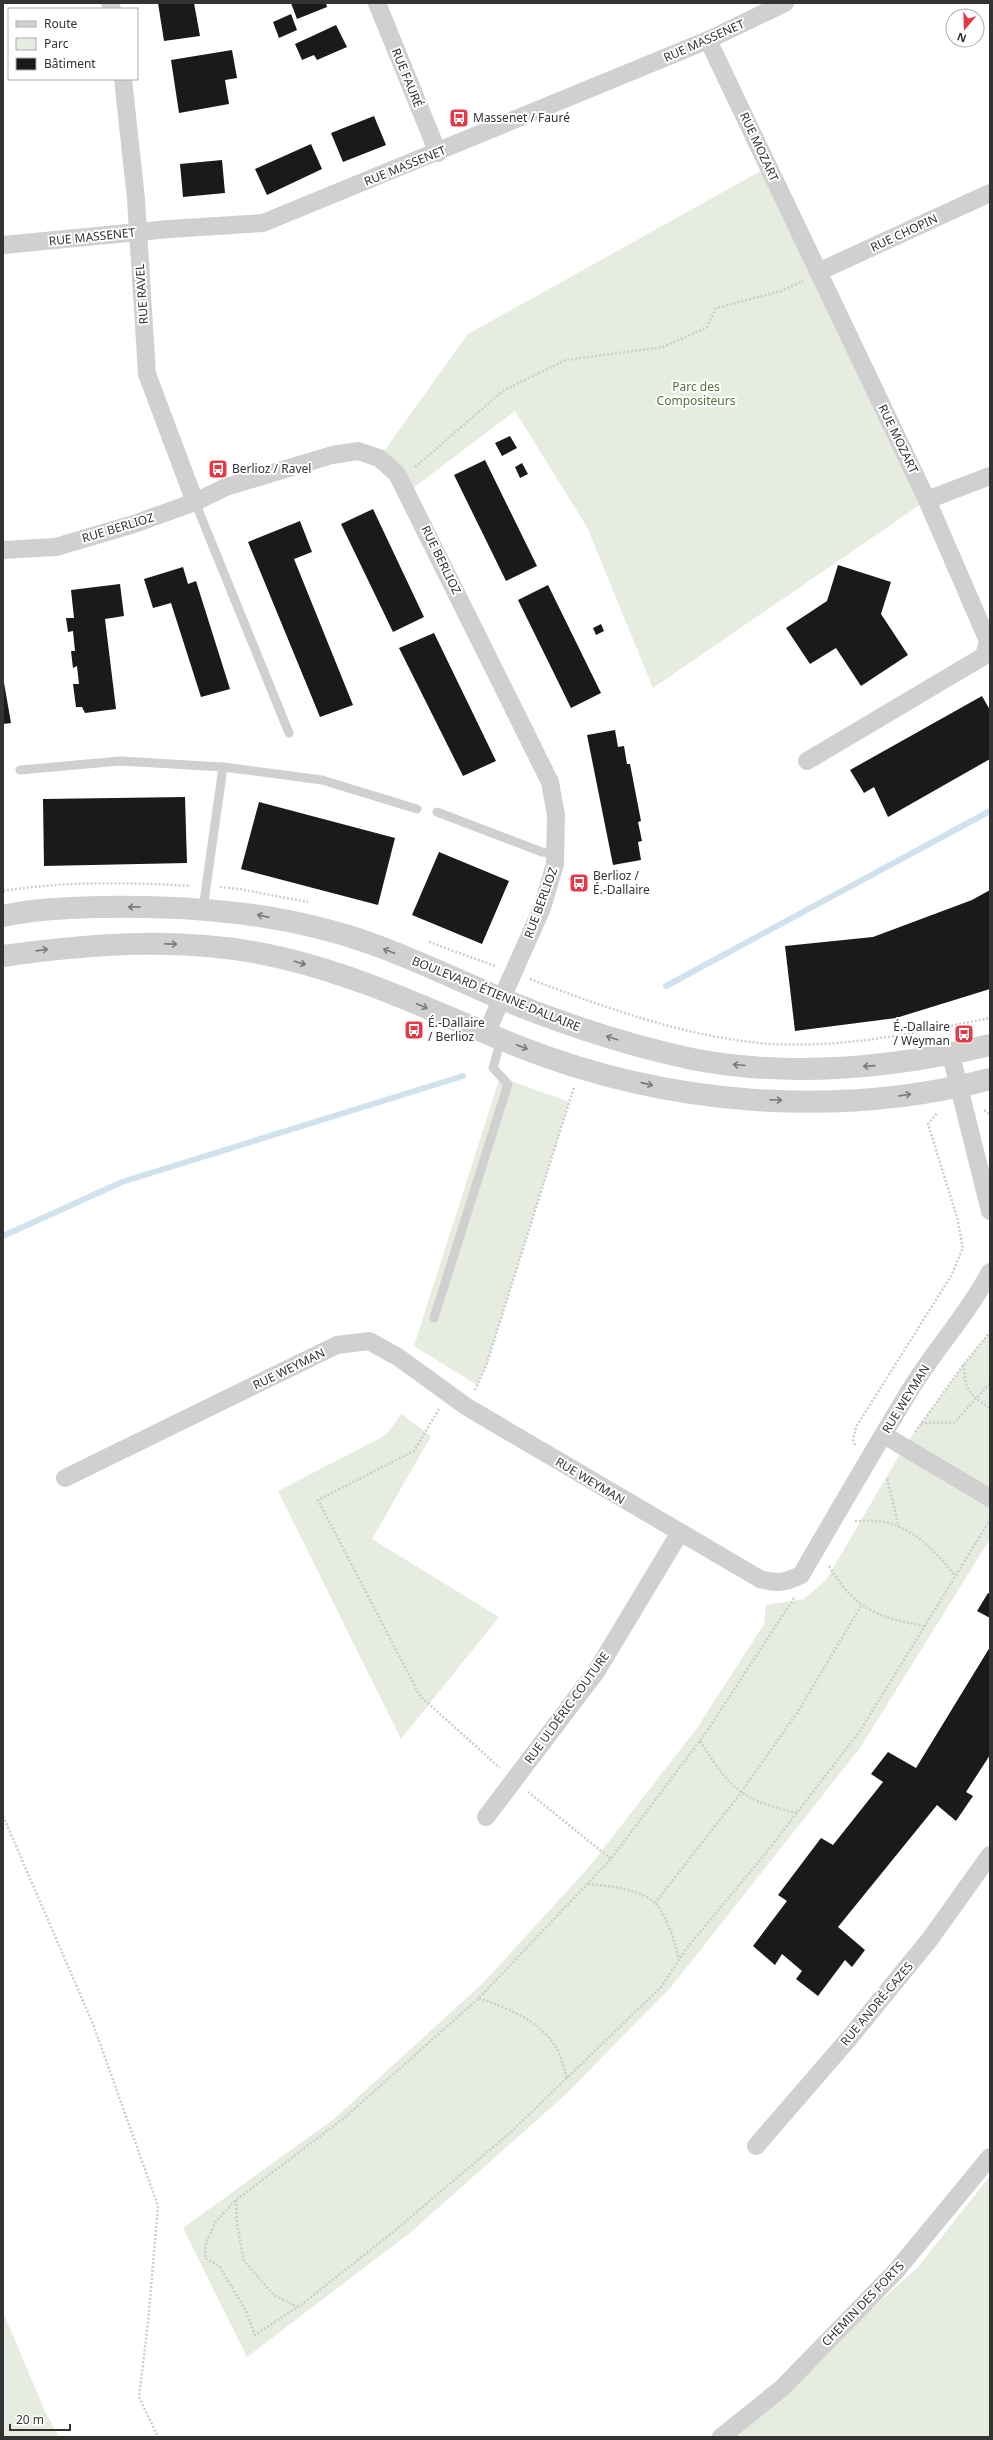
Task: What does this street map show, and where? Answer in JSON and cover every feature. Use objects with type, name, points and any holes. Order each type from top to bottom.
[{"type":"street","name":"RUE FAURÉ","points":[[376,3],[438,152]]},
{"type":"street","name":"RUE MASSENET","points":[[3,246],[263,223],[708,40],[785,3]]},
{"type":"street","name":"RUE MOZART","points":[[708,40],[927,500],[988,641],[984,656],[807,761]]},
{"type":"street","name":"RUE RAVEL","points":[[123,80],[136,199],[147,374],[195,502]]},
{"type":"street","name":"RUE CHOPIN","points":[[818,272],[990,193]]},
{"type":"street","name":"RUE BERLIOZ","points":[[3,550],[56,546],[134,524],[195,502],[226,487],[332,455],[358,451],[379,458],[397,474],[550,782],[556,815],[555,864],[542,908],[502,998],[493,1036]]},
{"type":"street","points":[[927,500],[990,476]]},
{"type":"street","name":"BOULEVARD ÉTIENNE-DALLAIRE","points":[[3,916],[75,908],[137,906],[202,909],[255,914],[373,944],[502,998],[621,1041],[693,1059],[728,1064],[784,1068],[844,1067],[909,1062],[951,1055],[990,1045]]},
{"type":"street","points":[[3,956],[116,943],[178,944],[235,949],[281,957],[338,974],[395,994],[493,1036],[580,1067],[671,1090],[730,1099],[849,1102],[959,1087],[990,1079]]},
{"type":"street","points":[[951,1055],[990,1211]]},
{"type":"street","name":"RUE WEYMAN","points":[[65,1478],[337,1345],[369,1341],[398,1357],[467,1407],[679,1534],[760,1579],[774,1583],[786,1582],[801,1575],[864,1464],[884,1436],[911,1389],[973,1300],[990,1272]]},
{"type":"street","points":[[884,1436],[990,1498]]},
{"type":"street","name":"RUE ULDÉRIC-COUTURE","points":[[486,1817],[596,1672],[679,1534]]},
{"type":"street","name":"RUE ANDRÉ-CAZES","points":[[756,2146],[852,2036],[926,1945],[990,1855]]},
{"type":"street","name":"CHEMIN DES FORTS","points":[[721,2437],[782,2388],[896,2271],[990,2157]]},
{"type":"lane","points":[[195,502],[289,733]]},
{"type":"lane","points":[[20,770],[120,761],[223,767],[322,780],[417,809]]},
{"type":"lane","points":[[202,909],[223,767]]},
{"type":"lane","points":[[436,812],[542,852],[556,853]]},
{"type":"lane","points":[[434,1318],[508,1084],[493,1068],[493,1036]]},
{"type":"path","points":[[401,480],[504,390],[566,360],[663,347],[707,327],[716,308],[781,291],[818,272]]},
{"type":"path","points":[[467,1407],[486,1366],[580,1067]]},
{"type":"path","points":[[858,1450],[853,1440],[856,1427],[951,1276],[963,1248],[957,1217],[928,1124],[959,1087]]},
{"type":"path","points":[[904,1447],[964,1364],[990,1332]]},
{"type":"path","points":[[964,1364],[964,1385],[976,1399],[990,1408]]},
{"type":"path","points":[[921,1423],[954,1423],[990,1383]]},
{"type":"path","points":[[448,1393],[414,1451],[318,1500],[420,1696],[514,1781],[611,1859]]},
{"type":"path","points":[[887,1479],[899,1528]]},
{"type":"path","points":[[797,1594],[700,1741],[611,1859],[588,1884],[480,1998],[344,2118],[236,2200],[216,2221],[206,2243],[205,2258],[219,2266],[245,2309],[255,2335],[297,2307],[393,2232],[512,2131],[661,1987],[679,1960],[797,1813],[860,1731],[990,1520]]},
{"type":"path","points":[[855,1521],[888,1523],[916,1535],[940,1556],[955,1576]]},
{"type":"path","points":[[829,1566],[842,1587],[861,1606],[894,1621],[925,1626]]},
{"type":"path","points":[[655,1903],[740,1794],[799,1710],[861,1606]]},
{"type":"path","points":[[700,1741],[718,1770],[740,1794],[769,1806],[797,1813]]},
{"type":"path","points":[[3,1816],[93,2024],[158,2206],[148,2323],[139,2397],[158,2437]]},
{"type":"path","points":[[588,1884],[624,1888],[655,1903],[674,1937],[679,1960]]},
{"type":"path","points":[[480,1998],[507,2008],[538,2025],[558,2051],[567,2078]]},
{"type":"path","points":[[236,2200],[244,2261],[274,2295],[297,2307]]},
{"type":"green space","name":"Parc des Compositeurs","points":[[768,167],[927,500],[653,688],[587,527],[515,411],[408,492],[379,458],[468,334]]},
{"type":"green space","points":[[500,1077],[569,1102],[486,1366],[477,1385],[414,1346]]},
{"type":"green space","points":[[990,1332],[990,1539],[860,1748],[671,1987],[565,2095],[411,2232],[247,2357],[183,2228],[334,2119],[483,1983],[589,1867],[697,1728],[764,1624],[766,1605],[804,1599],[826,1580],[904,1447],[964,1364]]},
{"type":"green space","points":[[401,1414],[431,1436],[372,1539],[499,1617],[401,1739],[278,1491],[386,1435]]},
{"type":"green space","points":[[990,2176],[990,2437],[729,2437],[918,2267]]},
{"type":"green space","points":[[3,2312],[44,2409],[59,2437],[3,2437]]},
{"type":"building","points":[[158,3],[194,3],[200,36],[164,41]]},
{"type":"building","points":[[291,3],[326,3],[327,7],[297,19]]},
{"type":"building","points":[[291,14],[297,30],[279,38],[273,22]]},
{"type":"building","points":[[336,25],[347,47],[317,60],[314,55],[302,60],[295,44]]},
{"type":"building","points":[[232,50],[237,78],[225,80],[229,104],[179,113],[171,60]]},
{"type":"building","points":[[374,116],[386,145],[343,162],[331,133]]},
{"type":"building","points":[[311,144],[322,169],[267,195],[255,169]]},
{"type":"building","points":[[222,160],[225,193],[183,197],[180,164]]},
{"type":"building","points":[[510,436],[517,448],[502,456],[495,443]]},
{"type":"building","points":[[485,460],[537,566],[506,581],[454,475]]},
{"type":"building","points":[[522,463],[528,474],[520,478],[515,467]]},
{"type":"building","points":[[373,509],[424,617],[393,632],[341,524]]},
{"type":"building","points":[[300,521],[312,552],[294,559],[353,705],[320,717],[248,542]]},
{"type":"building","points":[[838,565],[891,582],[881,614],[908,655],[861,686],[836,648],[810,664],[786,628],[827,601]]},
{"type":"building","points":[[183,567],[188,584],[196,581],[230,689],[201,697],[171,603],[153,608],[144,579]]},
{"type":"building","points":[[120,584],[124,616],[105,619],[116,709],[85,713],[82,707],[76,707],[73,684],[79,684],[77,666],[73,668],[71,651],[75,651],[73,631],[68,632],[66,618],[74,618],[71,590]]},
{"type":"building","points":[[548,585],[601,693],[571,708],[518,600]]},
{"type":"building","points":[[601,624],[604,631],[596,635],[593,628]]},
{"type":"building","points":[[434,633],[496,761],[463,776],[399,648]]},
{"type":"building","points":[[3,677],[11,723],[3,724]]},
{"type":"building","points":[[982,696],[990,710],[990,759],[888,817],[874,787],[864,793],[850,770]]},
{"type":"building","points":[[615,730],[618,747],[624,746],[627,764],[630,764],[641,821],[638,822],[642,841],[638,842],[641,860],[613,865],[587,735]]},
{"type":"building","points":[[185,797],[187,863],[44,866],[43,799]]},
{"type":"building","points":[[259,802],[395,838],[378,905],[241,869]]},
{"type":"building","points":[[439,852],[509,881],[482,944],[412,915]]},
{"type":"building","points":[[990,890],[990,989],[896,1018],[795,1031],[785,946],[873,937],[972,900]]},
{"type":"building","points":[[988,1593],[990,1594],[990,1618],[977,1611]]},
{"type":"building","points":[[990,1647],[990,1755],[966,1792],[973,1796],[956,1821],[937,1805],[838,1927],[865,1950],[852,1967],[845,1960],[818,1996],[796,1979],[802,1971],[782,1954],[775,1965],[753,1946],[787,1901],[778,1895],[821,1838],[833,1845],[883,1782],[871,1774],[888,1752],[916,1768]]},
{"type":"waterway","points":[[666,986],[990,811]]},
{"type":"waterway","points":[[3,1236],[122,1182],[463,1076]]},
{"type":"place","name":"Massenet / Fauré","points":[[459,118]]},
{"type":"place","name":"Berlioz / Ravel","points":[[218,469]]},
{"type":"place","name":"Berlioz / É.-Dallaire","points":[[579,883]]},
{"type":"place","name":"É.-Dallaire / Berlioz","points":[[414,1030]]},
{"type":"place","name":"É.-Dallaire / Weyman","points":[[964,1034]]}]
